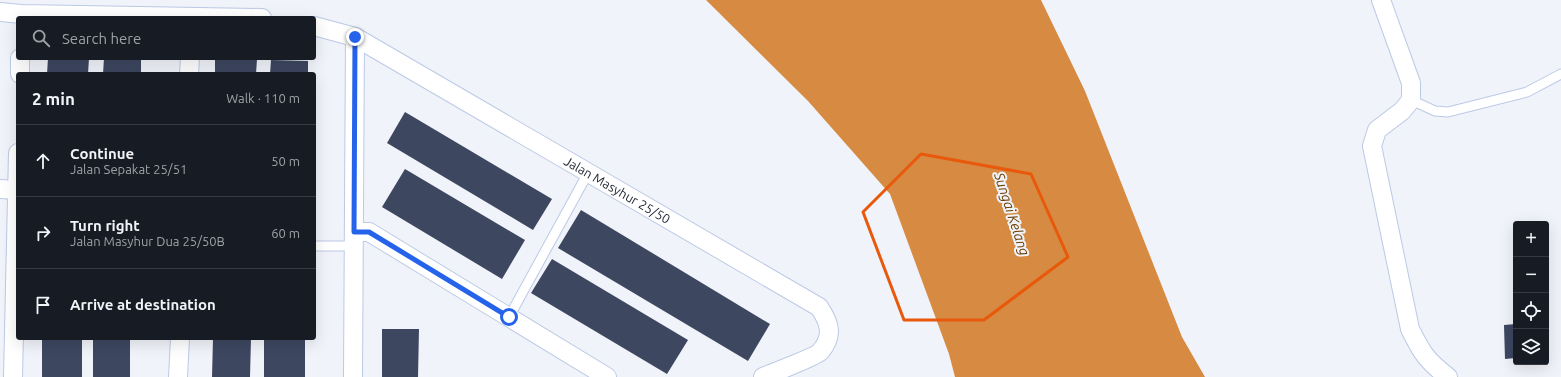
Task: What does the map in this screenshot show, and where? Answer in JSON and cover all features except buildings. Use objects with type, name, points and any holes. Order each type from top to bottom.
[{"type":"street","points":[[1381,0],[1411,83],[1411,100],[1402,111],[1377,130],[1372,146],[1410,329],[1420,350],[1431,364],[1448,377]]},
{"type":"street","points":[[0,12],[21,16]]},
{"type":"street","name":"Jalan Masyhur 25/50","points":[[316,27],[355,37],[819,307],[827,319],[829,336],[819,353],[763,377]]},
{"type":"street","points":[[353,377],[355,37]]},
{"type":"street","points":[[20,60],[20,72]]},
{"type":"street","points":[[189,72],[190,60]]},
{"type":"street","points":[[16,160],[9,190],[16,214]]},
{"type":"street","points":[[14,377],[7,357],[16,231]]},
{"type":"street","points":[[354,239],[369,232],[607,377]]},
{"type":"street","points":[[178,377],[180,340]]},
{"type":"lane","points":[[1411,100],[1435,111],[1448,112],[1527,92],[1561,74]]},
{"type":"lane","points":[[509,317],[588,173]]},
{"type":"lane","points":[[316,246],[354,239]]},
{"type":"highlighted area","points":[[921,154],[1031,174],[1068,257],[984,320],[904,320],[863,212]]},
{"type":"water","name":"Sungai Kelang","points":[[706,0],[1041,0],[1085,91],[1182,337],[1205,377],[955,377],[949,354],[890,194],[808,101]]},
{"type":"route","points":[[355,37],[354,232],[369,232],[509,317]]}]
